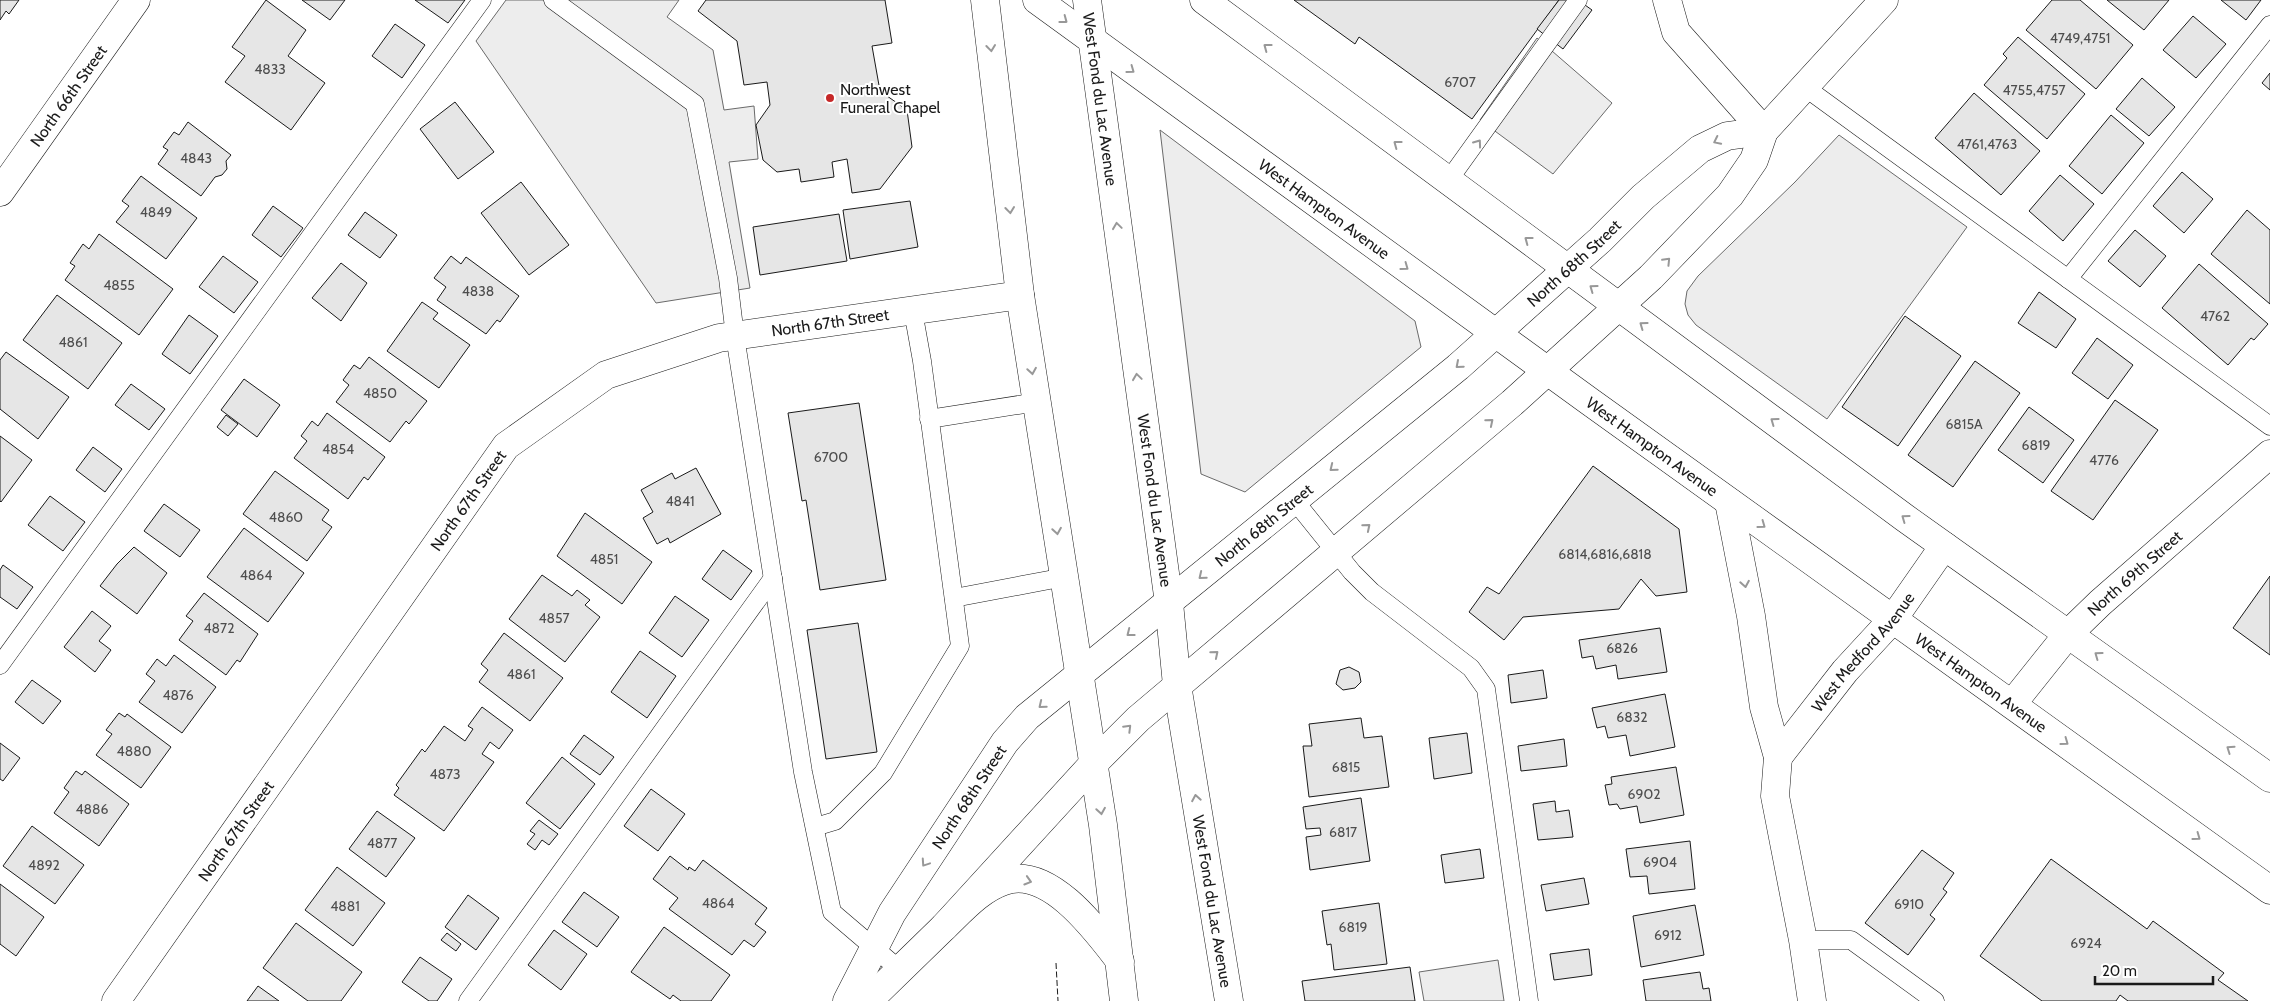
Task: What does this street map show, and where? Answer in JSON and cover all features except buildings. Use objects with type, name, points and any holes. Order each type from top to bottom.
[{"type":"street","name":"North 66th Street","points":[[0,192],[136,0]]},
{"type":"street","points":[[985,0],[1020,295],[1094,762],[1124,1001]]},
{"type":"street","name":"West Hampton Avenue","points":[[1037,0],[1729,502],[2270,890]]},
{"type":"street","name":"West Fond du Lac Avenue","points":[[1086,0],[1169,603],[1177,685],[1229,1001]]},
{"type":"street","points":[[1204,0],[1944,546],[2270,778]]},
{"type":"street","points":[[1667,0],[1676,32],[1764,131]]},
{"type":"street","points":[[944,927],[1094,762],[1138,719],[1548,371],[1651,277],[1730,194],[1754,160],[1764,131],[1806,88],[1884,0]]},
{"type":"street","name":"North 68th Street","points":[[847,1001],[892,913],[1005,742],[1027,717],[1458,367],[1567,269],[1643,197],[1700,149],[1727,136],[1764,131]]},
{"type":"street","name":"North 67th Street","points":[[116,1001],[506,446],[606,375],[719,338],[1020,295]]},
{"type":"street","name":"North 69th Street","points":[[2012,704],[2068,634],[2100,603],[2270,454]]},
{"type":"street","points":[[1729,502],[1751,616],[1764,707],[1778,756],[1775,796],[1803,940],[1812,1001]]},
{"type":"street","name":"West Medford Avenue","points":[[1778,756],[1845,671],[1893,619],[1944,546]]},
{"type":"street","points":[[868,1001],[982,892],[1005,880],[1020,878],[1046,886],[1064,898],[1092,926],[1120,962]]},
{"type":"lane","points":[[0,665],[482,0]]},
{"type":"lane","points":[[553,0],[695,104],[728,278],[735,336],[803,772],[832,912],[873,949],[900,970]]},
{"type":"lane","points":[[1448,181],[1578,0]]},
{"type":"lane","points":[[2068,279],[2270,25]]},
{"type":"lane","points":[[1806,88],[2270,426]]},
{"type":"lane","points":[[815,827],[835,821],[883,774],[960,646],[913,311]]},
{"type":"lane","points":[[929,418],[1037,402]]},
{"type":"lane","points":[[1294,500],[1352,572],[1372,592],[1471,668],[1486,689],[1529,1001]]},
{"type":"lane","points":[[954,598],[1065,577]]},
{"type":"lane","points":[[468,1001],[773,578]]},
{"type":"lane","points":[[1803,940],[1851,940],[1935,1001]]},
{"type":"shaded area","points":[[506,0],[544,0],[554,7],[559,0],[679,0],[667,17],[713,50],[724,110],[754,106],[758,159],[729,162],[750,288],[656,303],[476,41]]},
{"type":"shaded area","points":[[1537,38],[1612,103],[1553,174],[1480,120]]},
{"type":"shaded area","points":[[1160,130],[1415,321],[1421,347],[1245,492],[1201,474]]},
{"type":"shaded area","points":[[1839,135],[1967,227],[1827,419],[1696,325],[1688,315],[1685,304],[1687,291],[1698,276],[1795,182]]},
{"type":"shaded area","points":[[1498,960],[1504,1001],[1424,1001],[1419,972]]},
{"type":"fence","points":[[1056,963],[1058,1001]]},
{"type":"place","name":"Northwest Funeral Chapel","points":[[830,98]]}]
